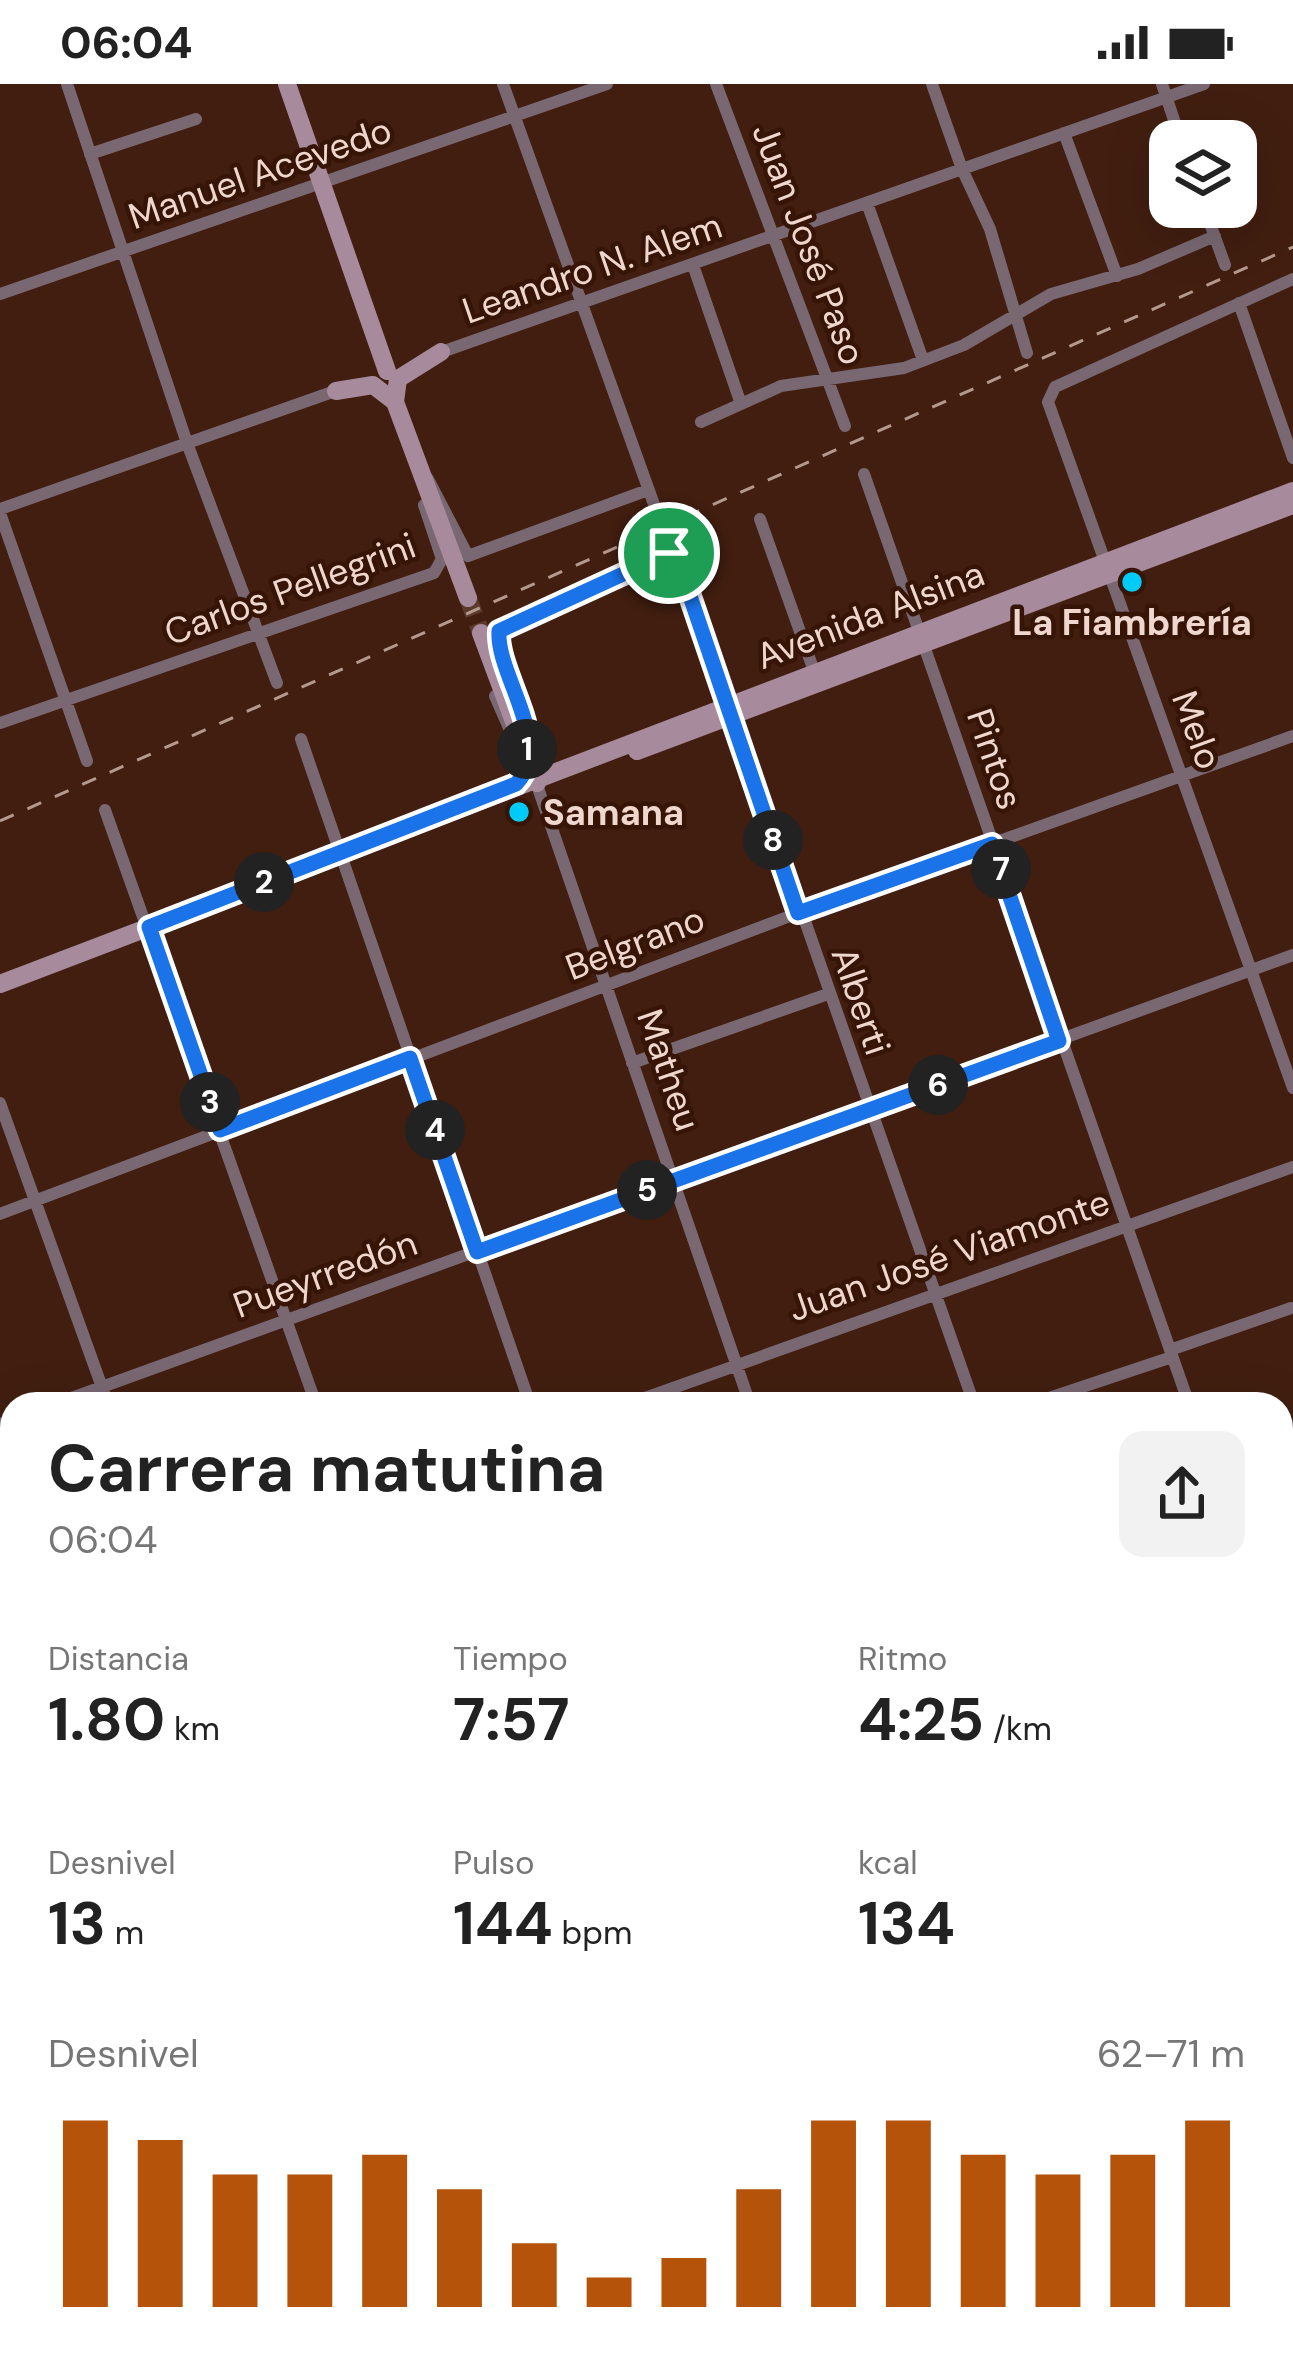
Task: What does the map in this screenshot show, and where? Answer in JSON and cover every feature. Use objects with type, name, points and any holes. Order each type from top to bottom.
[{"type":"main road","points":[[287,84],[387,371]]},
{"type":"main road","points":[[395,402],[400,376],[441,352]]},
{"type":"main road","points":[[336,391],[373,386],[383,388],[395,402],[468,598]]},
{"type":"main road","name":"Avenida Alsina","points":[[1108,569],[1293,491]]},
{"type":"main road","name":"Avenida Alsina","points":[[0,984],[150,932],[530,783],[920,638],[1293,506]]},
{"type":"main road","name":"Matheu","points":[[484,637],[528,756],[530,783]]},
{"type":"main road","name":"Avenida Alsina","points":[[530,783],[556,769],[728,711],[814,671],[920,638]]},
{"type":"main road","name":"Avenida Alsina","points":[[0,996],[150,932]]},
{"type":"street","points":[[67,84],[187,442],[277,683]]},
{"type":"street","points":[[502,84],[656,510]]},
{"type":"street","name":"Manuel Acevedo","points":[[0,294],[607,84]]},
{"type":"street","name":"Juan José Paso","points":[[716,84],[844,427]]},
{"type":"street","points":[[932,84],[962,170],[996,246],[1012,316],[1027,352]]},
{"type":"street","name":"Leandro N. Alem","points":[[0,511],[1064,134],[1164,91],[1204,84]]},
{"type":"street","points":[[1164,91],[1174,120]]},
{"type":"street","points":[[90,154],[196,119]]},
{"type":"street","points":[[1064,134],[1117,276]]},
{"type":"street","points":[[867,203],[923,360]]},
{"type":"street","points":[[1212,228],[1225,265]]},
{"type":"street","points":[[700,422],[788,384],[923,360],[964,345],[1051,294],[1117,276],[1215,236]]},
{"type":"street","points":[[693,265],[741,404]]},
{"type":"street","points":[[1293,279],[1239,302],[1293,458]]},
{"type":"street","name":"Melo","points":[[1239,302],[1049,393],[1293,1088]]},
{"type":"street","name":"Carlos Pellegrini","points":[[422,474],[437,489],[459,547],[468,556],[648,490]]},
{"type":"street","name":"Carlos Pellegrini","points":[[0,722],[440,568],[422,495],[422,474]]},
{"type":"street","name":"Pintos","points":[[864,474],[1185,1392]]},
{"type":"street","points":[[0,511],[87,761]]},
{"type":"street","points":[[760,519],[814,671]]},
{"type":"street","name":"Alberti","points":[[484,637],[669,553],[676,555],[970,1392]]},
{"type":"street","name":"Belgrano","points":[[0,1214],[798,913],[1293,736]]},
{"type":"street","points":[[301,739],[526,1392]]},
{"type":"street","points":[[528,756],[556,769]]},
{"type":"street","name":"Matheu","points":[[530,783],[746,1392]]},
{"type":"street","points":[[105,810],[312,1392]]},
{"type":"street","name":"Pueyrredón","points":[[88,1392],[1293,956]]},
{"type":"street","points":[[632,1063],[828,994]]},
{"type":"street","points":[[0,1103],[104,1392]]},
{"type":"street","name":"Juan José Viamonte","points":[[660,1392],[1293,1167]]},
{"type":"street","points":[[1064,1392],[1291,1308]]},
{"type":"tunnel","points":[[468,598],[481,633]]},
{"type":"railway","points":[[0,821],[1293,247]]},
{"type":"place","name":"La Fiambrería","points":[[1132,582]]},
{"type":"place","name":"Samana","points":[[519,812]]},
{"type":"route","points":[[669,553],[676,555],[798,913],[992,844],[1059,1041],[477,1252],[410,1058],[220,1130],[149,927],[516,784],[526,772],[528,756],[523,714],[499,631],[669,553]]}]
